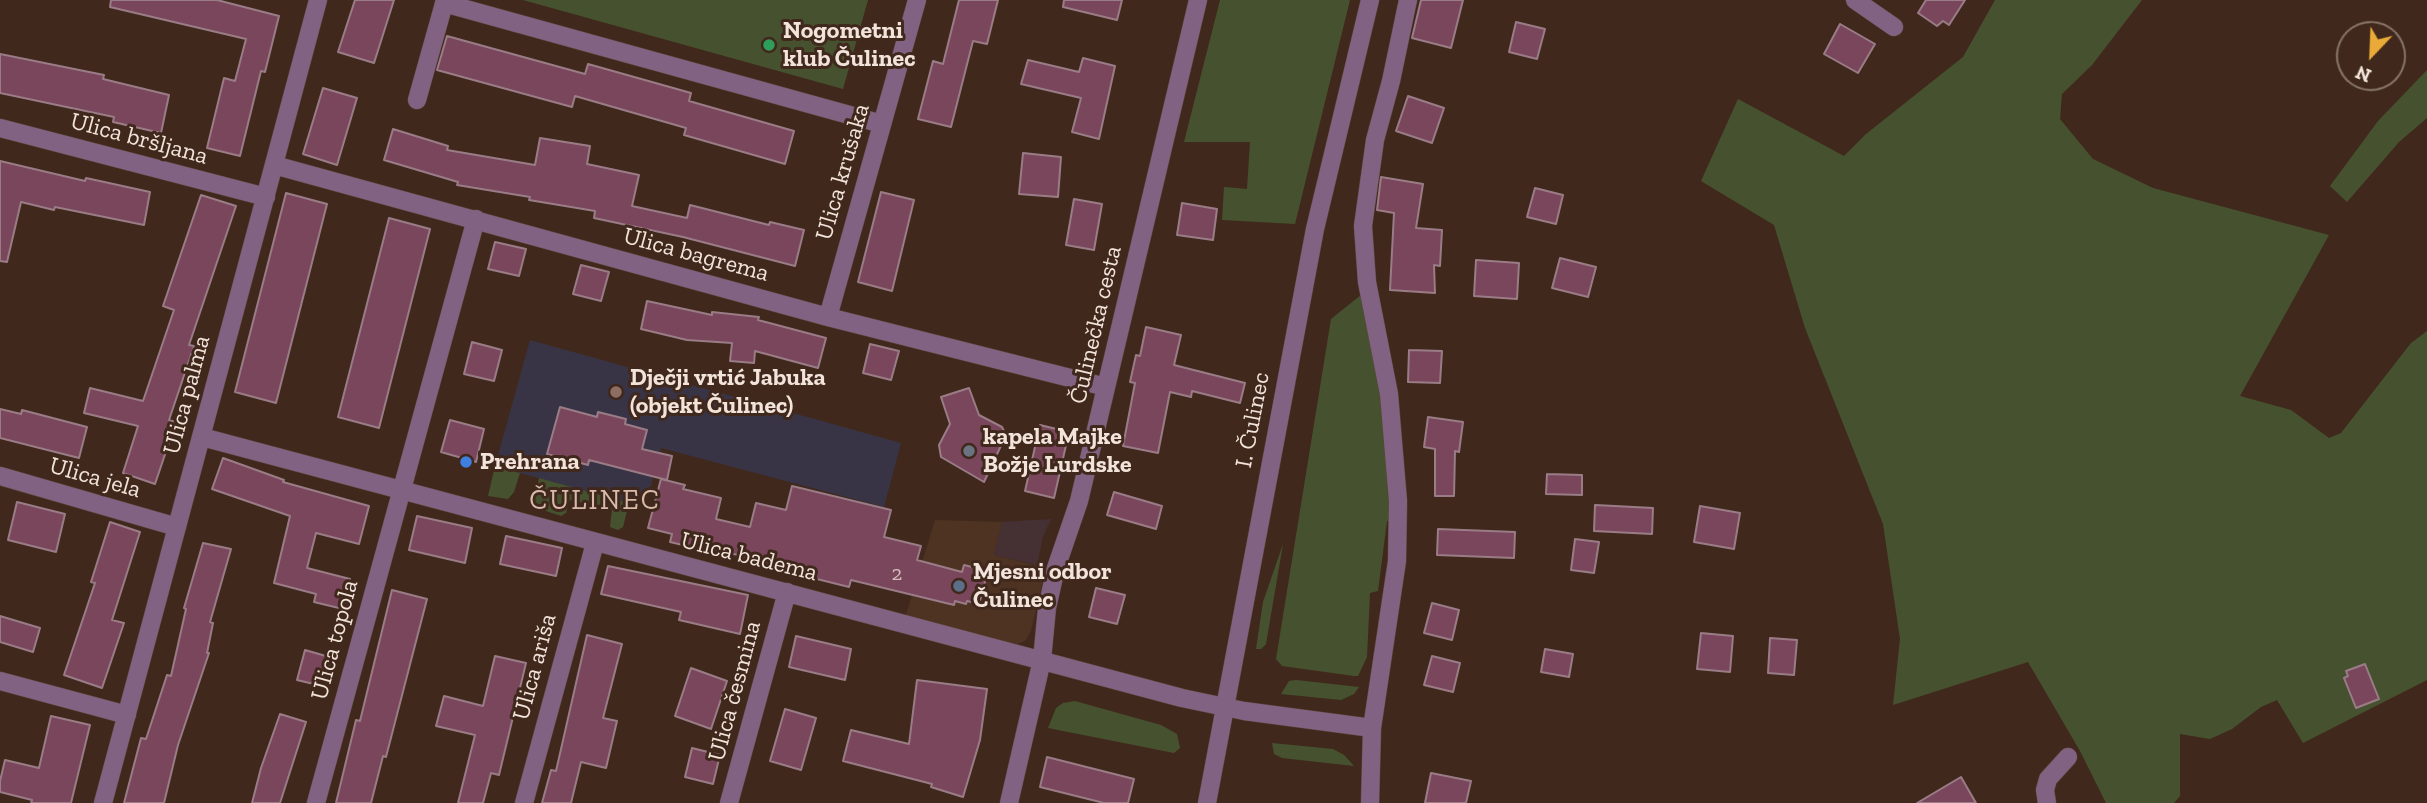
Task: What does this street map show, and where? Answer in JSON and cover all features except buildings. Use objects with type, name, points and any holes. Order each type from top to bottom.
[{"type":"street","name":"Ulica palma","points":[[103,803],[318,0]]},
{"type":"street","name":"Ulica krušaka","points":[[828,317],[916,0]]},
{"type":"street","name":"Čulinečka cesta","points":[[1009,803],[1042,660],[1047,608],[1056,568],[1079,501],[1198,0]]},
{"type":"street","name":"I. Čulinec","points":[[1207,803],[1315,229],[1370,0]]},
{"type":"street","points":[[1370,803],[1373,728],[1397,561],[1398,500],[1390,394],[1367,282],[1363,226],[1375,140],[1408,0]]},
{"type":"street","points":[[1855,0],[1894,27]]},
{"type":"street","points":[[417,100],[444,2],[882,124]]},
{"type":"street","name":"Ulica bršljana","points":[[0,128],[266,197]]},
{"type":"street","name":"Ulica bagrema","points":[[274,165],[828,317],[1106,387]]},
{"type":"street","name":"Ulica topola","points":[[316,803],[476,219]]},
{"type":"street","name":"Ulica badema","points":[[202,437],[1042,660]]},
{"type":"street","name":"Ulica jela","points":[[0,476],[177,527]]},
{"type":"street","name":"Ulica ariša","points":[[524,803],[595,543]]},
{"type":"street","name":"Ulica česmina","points":[[729,803],[787,592]]},
{"type":"street","points":[[1042,660],[1226,708],[1373,728]]},
{"type":"street","points":[[0,681],[127,715]]},
{"type":"street","points":[[2047,803],[2045,790],[2048,779],[2068,757]]},
{"type":"shaded area","name":"Dječji vrtić Jabuka (objekt Čulinec)","points":[[530,340],[901,443],[884,507],[661,448],[645,508],[495,466]]},
{"type":"shaded area","points":[[1051,519],[1043,537],[1037,565],[994,555],[1002,522]]},
{"type":"shaded area","points":[[935,520],[1002,522],[994,555],[1046,568],[1031,631],[1026,640],[1018,644],[1011,643],[906,615]]},
{"type":"green space","name":"Nogometni klub Čulinec","points":[[523,0],[868,0],[843,89]]},
{"type":"green space","points":[[1220,0],[1350,0],[1295,224],[1222,220],[1224,187],[1247,189],[1250,142],[1184,142]]},
{"type":"green space","points":[[1995,0],[2142,0],[2092,65],[2062,94],[2060,119],[2093,159],[2153,188],[2329,235],[2240,396],[2291,410],[2329,438],[2341,433],[2411,343],[2427,331],[2427,680],[2303,743],[2277,700],[2261,707],[2232,729],[2210,739],[2180,734],[2180,796],[2174,803],[2106,803],[2080,751],[2028,662],[1893,705],[1900,639],[1883,524],[1805,328],[1774,225],[1701,181],[1738,99],[1844,156],[1866,134],[1963,57]]},
{"type":"green space","points":[[2427,70],[2427,118],[2399,142],[2347,202],[2330,186],[2378,121]]},
{"type":"green space","points":[[1361,295],[1374,353],[1389,451],[1393,520],[1387,521],[1378,591],[1370,593],[1367,657],[1358,676],[1354,676],[1282,666],[1276,659],[1331,319]]},
{"type":"green space","points":[[495,466],[520,473],[514,492],[508,499],[488,496]]},
{"type":"green space","points":[[539,478],[629,503],[623,527],[618,530],[610,527],[612,509],[570,500],[566,513],[561,516],[537,508],[534,500]]},
{"type":"green space","points":[[1283,544],[1266,644],[1261,649],[1256,649],[1263,602]]},
{"type":"green space","points":[[1289,681],[1359,687],[1354,694],[1341,700],[1281,694]]},
{"type":"green space","points":[[1075,701],[1161,725],[1177,734],[1180,748],[1174,753],[1048,728],[1056,708],[1063,703]]},
{"type":"green space","points":[[1272,743],[1333,749],[1344,755],[1354,766],[1282,758],[1274,754]]},
{"type":"place","name":"Nogometni klub Čulinec","points":[[769,45]]},
{"type":"place","name":"Dječji vrtić Jabuka (objekt Čulinec)","points":[[616,392]]},
{"type":"place","name":"kapela Majke Božje Lurdske","points":[[969,451]]},
{"type":"place","name":"Prehrana","points":[[466,462]]},
{"type":"place","name":"Mjesni odbor Čulinec","points":[[959,586]]},
{"type":"district","name":"ČULINEC","points":[[595,501]]}]
